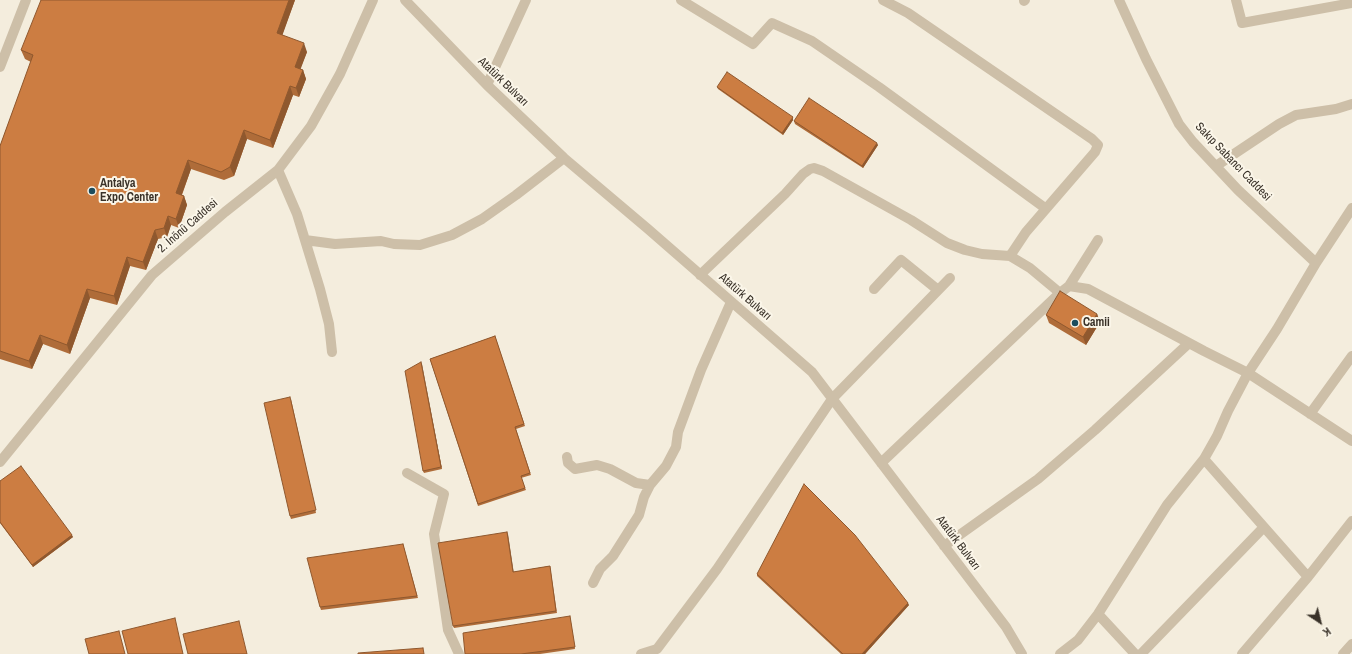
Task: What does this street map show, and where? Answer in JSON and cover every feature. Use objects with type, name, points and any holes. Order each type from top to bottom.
[{"type":"street","points":[[0,67],[26,0]]},
{"type":"street","name":"2. İnönü Caddesi","points":[[0,462],[152,275],[225,212],[278,170],[311,126],[340,74],[373,0]]},
{"type":"street","name":"Atatürk Bulvarı","points":[[405,0],[487,85],[564,158],[648,228],[812,372],[1006,627],[1022,654]]},
{"type":"street","points":[[487,85],[526,0]]},
{"type":"street","points":[[680,0],[753,44],[772,23],[812,40],[886,91],[1045,208]]},
{"type":"street","points":[[883,0],[908,13],[1092,138],[1098,145],[1095,152],[1045,208],[1026,232],[1010,256]]},
{"type":"street","name":"Sakıp Sabancı Caddesi","points":[[1119,0],[1146,59],[1179,124],[1193,142],[1238,190],[1316,263]]},
{"type":"street","points":[[1236,0],[1242,23],[1352,3]]},
{"type":"street","points":[[1216,166],[1279,124],[1296,115],[1336,109],[1352,104]]},
{"type":"street","points":[[304,240],[335,244],[382,241],[394,244],[420,245],[452,235],[482,219],[564,158]]},
{"type":"street","points":[[700,275],[786,194],[803,174],[814,168],[823,171],[911,220],[947,243],[965,250],[982,254],[1010,256],[1030,268],[1060,293]]},
{"type":"street","points":[[278,170],[297,214],[320,289],[327,317],[332,352]]},
{"type":"street","points":[[1060,654],[1078,640],[1098,614],[1167,506],[1204,459],[1248,373],[1352,208]]},
{"type":"street","points":[[881,463],[1069,286],[1098,240]]},
{"type":"street","points":[[874,289],[901,260],[938,290]]},
{"type":"street","points":[[641,654],[657,649],[662,643],[721,563],[832,399],[950,278]]},
{"type":"street","points":[[1069,286],[1088,289],[1248,373],[1352,441]]},
{"type":"street","points":[[593,583],[600,569],[613,556],[639,515],[644,497],[650,485],[666,466],[676,447],[678,432],[701,370],[731,302]]},
{"type":"street","points":[[944,546],[1038,479],[1095,430],[1189,343]]},
{"type":"street","points":[[1310,414],[1352,356]]},
{"type":"street","points":[[567,457],[568,463],[575,469],[597,465],[610,469],[636,483],[650,485]]},
{"type":"street","points":[[1204,459],[1308,577]]},
{"type":"street","points":[[407,473],[444,494],[434,534],[448,630],[459,654]]},
{"type":"street","points":[[1242,654],[1308,577],[1352,521]]},
{"type":"street","points":[[1142,654],[1264,527]]},
{"type":"street","points":[[1098,614],[1135,654]]},
{"type":"street","points":[[1343,654],[1352,644]]},
{"type":"building","name":"Antalya Expo Center","points":[[41,0],[289,0],[277,33],[304,43],[295,67],[303,70],[296,88],[290,86],[270,140],[244,130],[230,167],[221,172],[188,160],[176,193],[184,196],[176,219],[168,216],[164,228],[155,230],[143,262],[127,257],[114,296],[87,289],[67,345],[40,335],[29,361],[0,351],[0,146],[33,55],[21,50]]},
{"type":"building","points":[[727,72],[793,117],[782,133],[717,87]]},
{"type":"building","points":[[809,98],[877,143],[862,166],[794,121]]},
{"type":"building","name":"Camii","points":[[1060,291],[1097,314],[1083,337],[1046,315]]},
{"type":"building","points":[[495,336],[524,424],[515,427],[530,473],[521,476],[525,488],[478,504],[430,359]]},
{"type":"building","points":[[421,362],[441,467],[423,471],[405,371]]},
{"type":"building","points":[[290,397],[316,510],[290,516],[264,403]]},
{"type":"building","points":[[21,466],[72,535],[32,565],[0,522],[0,481]]},
{"type":"building","points":[[804,484],[855,535],[908,603],[862,654],[843,654],[757,574]]},
{"type":"building","points":[[507,532],[513,572],[550,566],[556,611],[453,626],[438,543]]},
{"type":"building","points":[[403,544],[417,596],[320,607],[307,558]]},
{"type":"building","points":[[570,616],[575,647],[521,654],[465,654],[463,633]]},
{"type":"building","points":[[175,618],[183,654],[128,654],[122,631]]},
{"type":"building","points":[[239,621],[247,654],[188,654],[183,634]]},
{"type":"building","points":[[119,631],[125,654],[89,654],[85,639]]},
{"type":"building","points":[[423,648],[424,654],[358,654],[358,653]]},
{"type":"place","name":"Antalya Expo Center","points":[[92,191]]},
{"type":"place","name":"Camii","points":[[1075,323]]}]
